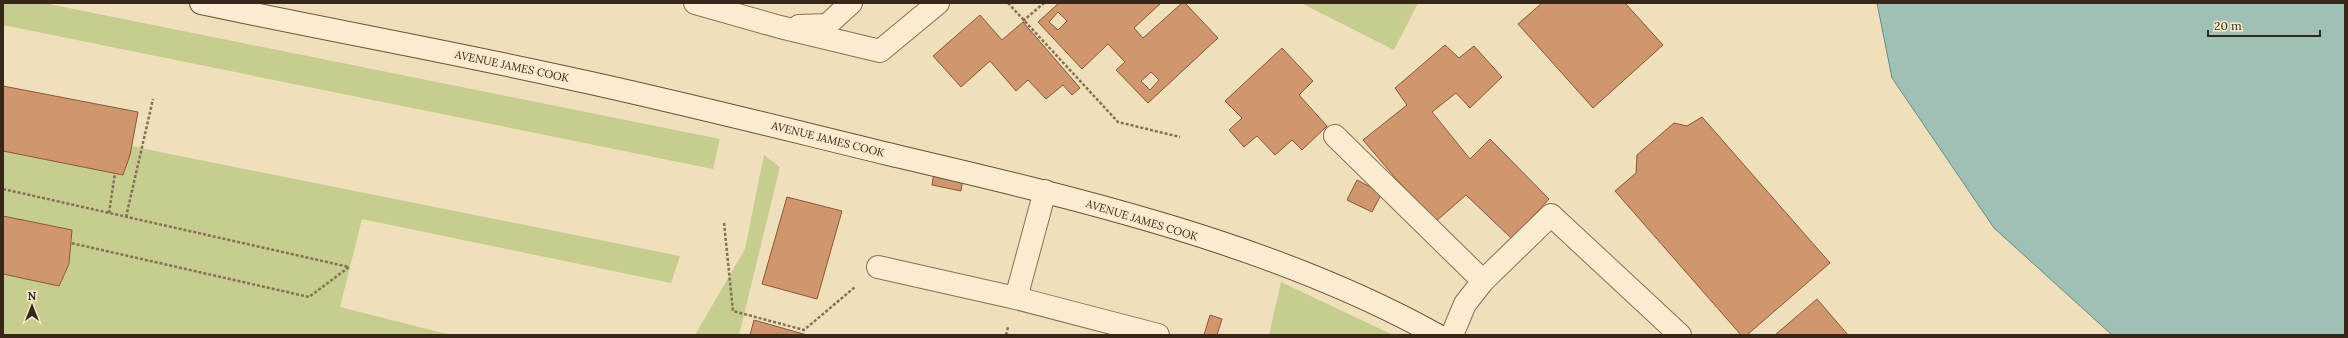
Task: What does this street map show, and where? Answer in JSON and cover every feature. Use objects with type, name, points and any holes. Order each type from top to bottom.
[{"type":"main road","points":[[695,3],[780,27],[880,52],[938,3]]},
{"type":"main road","points":[[780,27],[827,25],[851,3]]},
{"type":"main road","name":"AVENUE JAMES COOK","points":[[216,4],[568,78],[1045,191],[1229,246],[1309,276],[1396,312],[1437,335]]},
{"type":"main road","points":[[1335,136],[1483,280]]},
{"type":"main road","points":[[1016,298],[1045,191]]},
{"type":"main road","points":[[1452,335],[1465,304],[1483,280],[1551,215],[1680,335]]},
{"type":"main road","points":[[878,268],[1016,298],[1158,335]]},
{"type":"path","points":[[1008,3],[1118,122],[1180,137]]},
{"type":"path","points":[[1023,22],[1044,3]]},
{"type":"path","points":[[126,217],[153,99]]},
{"type":"path","points":[[110,213],[115,174]]},
{"type":"path","points":[[3,189],[349,268],[309,297],[71,243]]},
{"type":"path","points":[[724,223],[733,311],[804,330],[878,268]]},
{"type":"green space","points":[[3,3],[44,3],[720,139],[713,169],[3,25]]},
{"type":"green space","points":[[1301,3],[1418,3],[1394,50]]},
{"type":"green space","points":[[132,146],[680,256],[671,283],[362,219],[340,307],[451,335],[3,335],[3,275],[62,280],[69,264],[72,230],[3,216],[3,151],[123,175]]},
{"type":"green space","points":[[764,155],[780,167],[739,335],[695,335],[745,249]]},
{"type":"green space","points":[[1281,282],[1393,335],[1269,335]]},
{"type":"water","points":[[1877,3],[2345,3],[2345,335],[2112,335],[1994,228],[1892,78]]},
{"type":"building","points":[[1059,3],[1161,3],[1134,28],[1143,38],[1182,3],[1185,3],[1218,38],[1148,103],[1116,70],[1125,62],[1108,44],[1082,69],[1038,22]],"holes":[[[1058,12],[1067,21],[1058,30],[1049,22]],[[1151,72],[1159,80],[1150,90],[1141,81]]]},
{"type":"building","points":[[1542,3],[1625,3],[1663,45],[1593,108],[1518,24]]},
{"type":"building","points":[[980,15],[1002,40],[1023,22],[1080,88],[1072,95],[1063,85],[1046,99],[1028,80],[1016,91],[990,61],[961,87],[933,56]]},
{"type":"building","points":[[1445,45],[1459,58],[1474,46],[1502,77],[1470,108],[1456,93],[1432,112],[1470,159],[1490,139],[1549,199],[1512,239],[1466,195],[1434,223],[1363,140],[1407,105],[1395,88]]},
{"type":"building","points":[[1282,48],[1313,81],[1299,95],[1327,126],[1302,150],[1292,140],[1275,155],[1257,136],[1244,147],[1229,130],[1242,118],[1225,101]]},
{"type":"building","points":[[3,86],[138,112],[130,155],[123,175],[3,151]]},
{"type":"building","points":[[1702,117],[1830,263],[1747,335],[1741,335],[1615,191],[1636,173],[1637,155],[1674,123],[1687,126]]},
{"type":"building","points":[[934,173],[963,179],[961,191],[932,185]]},
{"type":"building","points":[[1357,180],[1382,193],[1372,212],[1347,200]]},
{"type":"building","points":[[787,197],[842,211],[817,299],[762,284]]},
{"type":"building","points":[[3,216],[72,230],[69,264],[59,286],[3,274]]},
{"type":"building","points":[[1817,299],[1848,335],[1775,335]]},
{"type":"building","points":[[1210,315],[1222,319],[1217,335],[1204,335]]},
{"type":"building","points":[[754,320],[807,335],[750,335]]}]
